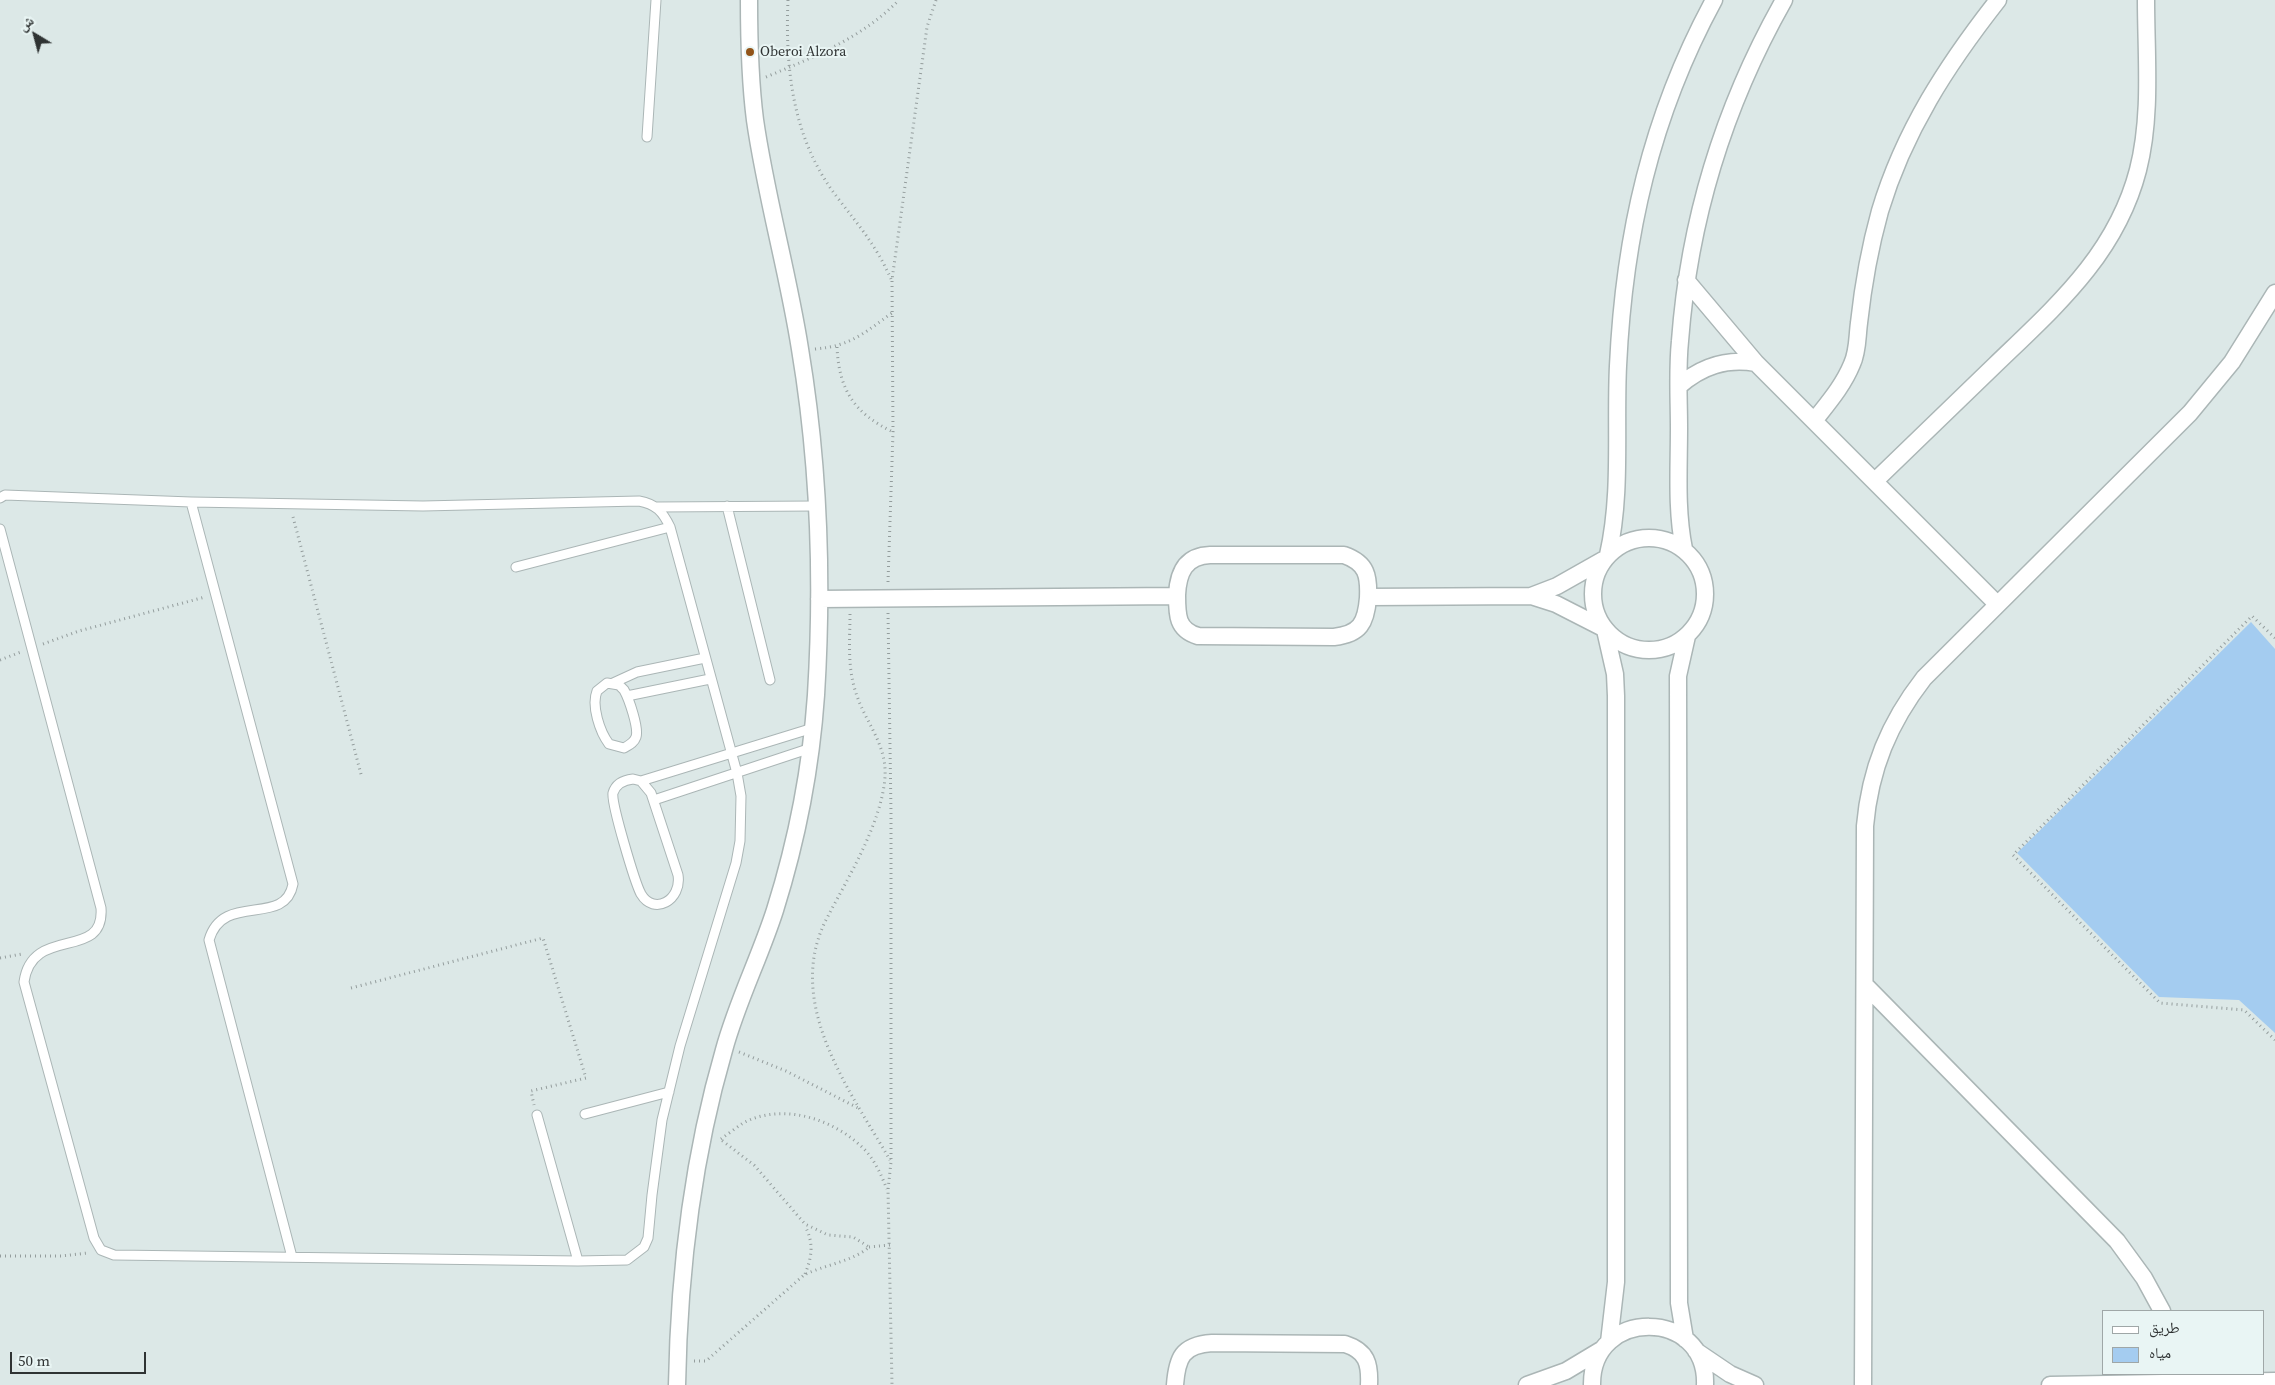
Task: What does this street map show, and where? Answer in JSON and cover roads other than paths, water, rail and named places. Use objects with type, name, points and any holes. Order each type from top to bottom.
[{"type":"street","points":[[677,1385],[680,1291],[685,1234],[702,1134],[725,1046],[774,913],[784,878],[797,828],[813,728],[819,599],[812,450],[800,350],[764,173],[755,116],[749,0]]},
{"type":"street","points":[[1592,1385],[1594,1365],[1606,1345],[1616,1282],[1616,696],[1615,674],[1604,629],[1595,612],[1592,593],[1596,575],[1607,557],[1615,518],[1622,293],[1633,219],[1652,146],[1678,76],[1714,0]]},
{"type":"street","points":[[1684,550],[1679,515],[1679,386],[1680,343],[1686,280],[1698,217],[1714,156],[1736,96],[1763,38],[1784,0]]},
{"type":"street","points":[[1814,421],[1840,388],[1857,350],[1859,323],[1872,244],[1889,181],[1901,151],[1931,93],[1968,38],[1998,0]]},
{"type":"street","points":[[1875,481],[2051,311],[2089,270],[2105,246],[2130,196],[2144,142],[2146,0]]},
{"type":"street","points":[[1686,280],[1756,363],[1997,604]]},
{"type":"street","points":[[1864,1385],[1865,826],[1871,780],[1878,758],[1897,716],[1924,678],[2190,413],[2232,362],[2273,303]]},
{"type":"street","points":[[1679,386],[1690,377],[1714,364],[1735,361],[1756,363]]},
{"type":"street","points":[[1368,597],[1532,596],[1556,604],[1604,629],[1623,645],[1644,651],[1667,648],[1687,636],[1697,624],[1704,608],[1706,592],[1702,576],[1695,561],[1684,550],[1665,540],[1645,538],[1625,543],[1607,557],[1566,582],[1532,596]]},
{"type":"street","points":[[1201,556],[1344,556],[1361,564],[1369,580],[1368,597],[1366,615],[1358,628],[1344,636],[1198,636],[1183,628],[1178,620],[1177,596],[1180,573],[1192,559],[1201,556]]},
{"type":"street","points":[[819,599],[1177,596]]},
{"type":"street","points":[[1685,1338],[1680,1303],[1678,676],[1687,636]]},
{"type":"street","points":[[1866,986],[2117,1241],[2144,1278],[2161,1310]]},
{"type":"street","points":[[1527,1385],[1566,1371],[1626,1330],[1646,1326],[1667,1328],[1685,1338],[1696,1351],[1703,1366],[1705,1385]]},
{"type":"street","points":[[1174,1385],[1176,1364],[1182,1355],[1201,1344],[1221,1343],[1345,1344],[1362,1352],[1368,1360],[1370,1385]]},
{"type":"street","points":[[1696,1351],[1730,1374],[1754,1385]]},
{"type":"street","points":[[2050,1385],[2178,1380],[2275,1381]]},
{"type":"lane","points":[[647,137],[656,0]]},
{"type":"lane","points":[[0,498],[10,496],[190,502],[423,506],[639,501],[656,507],[816,506]]},
{"type":"lane","points":[[190,502],[293,884],[292,893],[279,905],[227,916],[218,921],[212,930],[209,940],[210,950],[292,1257]]},
{"type":"lane","points":[[727,506],[770,680]]},
{"type":"lane","points":[[0,529],[101,916],[97,930],[85,939],[46,949],[38,953],[26,973],[24,982],[94,1238],[101,1250],[114,1255],[627,1260],[644,1247],[648,1238],[656,1157],[669,1092],[680,1046],[736,863],[742,818],[737,773],[704,658],[670,527],[663,513],[656,507]]},
{"type":"lane","points":[[516,567],[670,527]]},
{"type":"lane","points":[[613,683],[620,685],[627,696],[637,729],[636,738],[624,748],[616,748],[604,738],[594,697],[601,686],[613,683],[636,672],[704,658]]},
{"type":"lane","points":[[627,696],[710,679]]},
{"type":"lane","points":[[641,781],[813,728]]},
{"type":"lane","points":[[654,800],[811,748]]},
{"type":"lane","points":[[633,778],[647,786],[654,800],[680,884],[677,893],[664,904],[655,904],[641,894],[612,799],[613,791],[625,780],[633,778]]},
{"type":"lane","points":[[585,1114],[669,1092]]},
{"type":"lane","points":[[537,1115],[578,1261]]},
{"type":"water","points":[[2251,622],[2275,649],[2275,1033],[2239,1000],[2159,997],[2017,853]]},
{"type":"place","name":"Oberoi Alzora","points":[[750,52]]}]
